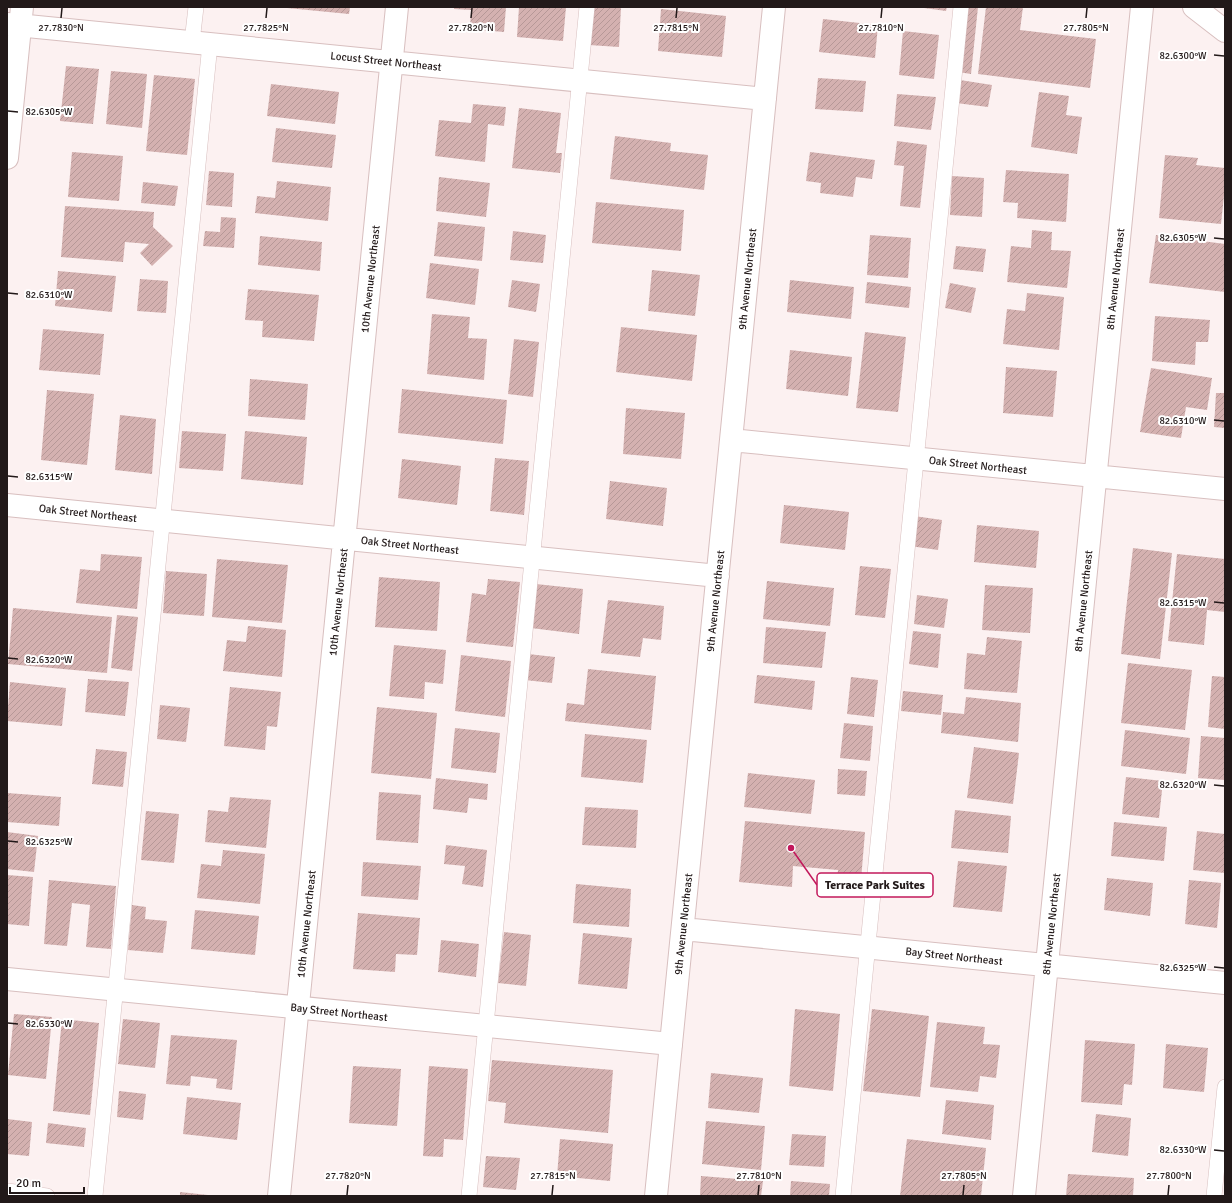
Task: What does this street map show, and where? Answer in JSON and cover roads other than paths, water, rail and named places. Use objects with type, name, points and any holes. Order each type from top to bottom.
[{"type":"street","name":"10th Avenue Northeast","points":[[279,1196],[397,7]]},
{"type":"street","name":"9th Avenue Northeast","points":[[656,1196],[774,7]]},
{"type":"street","name":"8th Avenue Northeast","points":[[1024,1196],[1142,7]]},
{"type":"street","points":[[1194,7],[1225,31]]},
{"type":"street","name":"Locust Street Northeast","points":[[17,18],[201,43],[765,99]]},
{"type":"street","points":[[7,158],[17,18]]},
{"type":"street","name":"Oak Street Northeast","points":[[731,440],[1225,489]]},
{"type":"street","name":"Oak Street Northeast","points":[[7,505],[718,576]]},
{"type":"street","name":"Bay Street Northeast","points":[[682,929],[1225,983]]},
{"type":"street","name":"Bay Street Northeast","points":[[7,979],[671,1044]]},
{"type":"lane","points":[[95,1196],[163,521],[201,43],[196,7]]},
{"type":"lane","points":[[469,1196],[587,7]]},
{"type":"lane","points":[[843,1196],[961,7]]},
{"type":"lane","points":[[1214,1196],[1225,1087]]},
{"type":"lane","points":[[7,1191],[47,1196]]},
{"type":"place","name":"Terrace Park Suites","points":[[791,848]]}]
